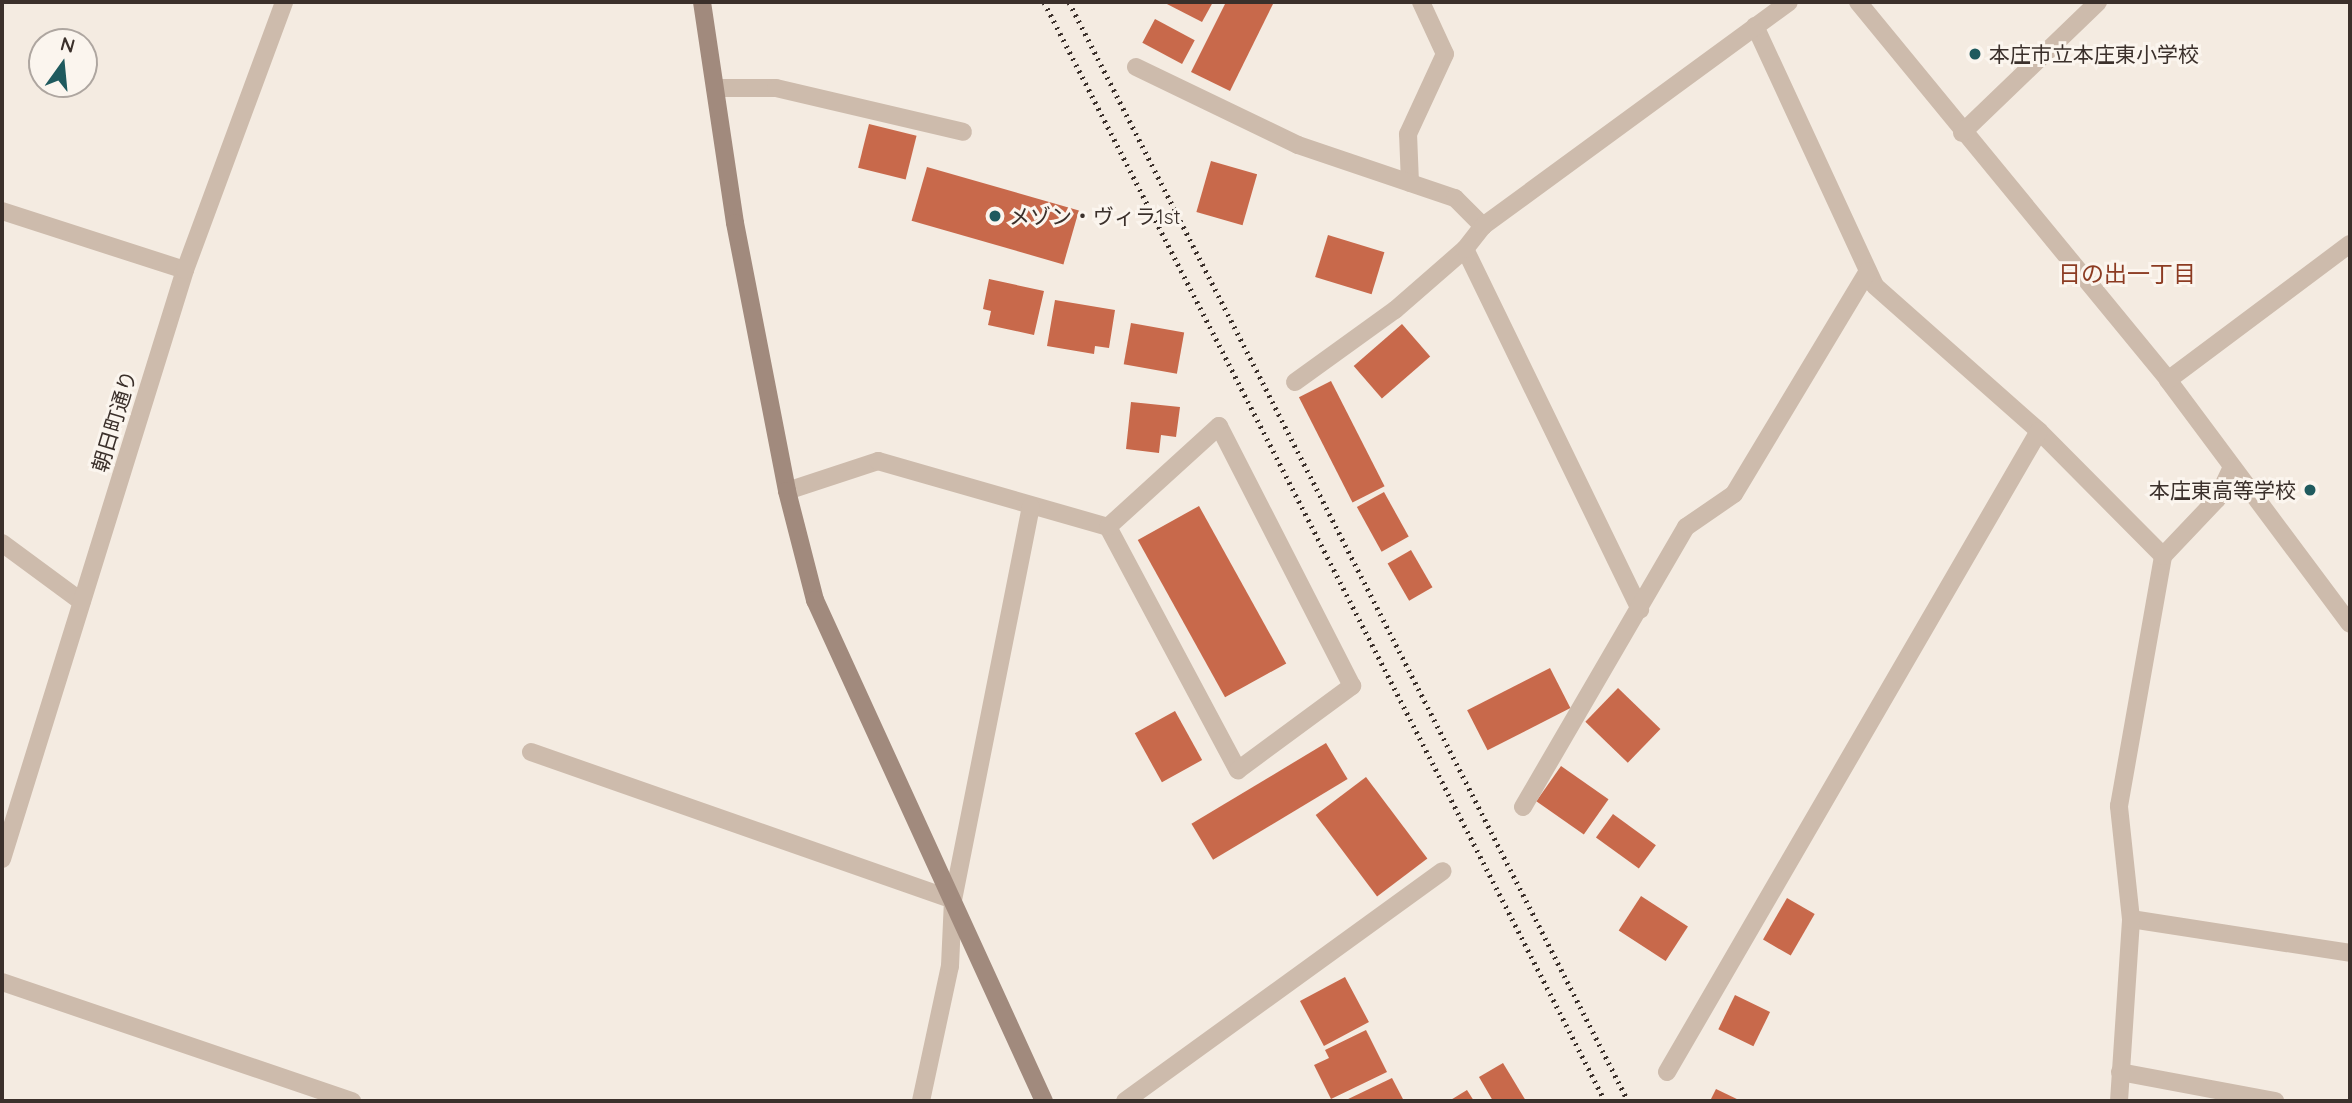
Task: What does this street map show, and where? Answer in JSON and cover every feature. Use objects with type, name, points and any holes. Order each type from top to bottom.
[{"type":"street","name":"朝日町通り","points":[[2,859],[5,838],[82,602],[185,270],[284,2]]},
{"type":"street","points":[[702,2],[735,223],[787,492],[815,600],[1044,1101]]},
{"type":"street","points":[[1410,183],[1408,134],[1445,54],[1421,2]]},
{"type":"street","points":[[1295,382],[1395,310],[1465,249],[1483,226],[1789,2]]},
{"type":"street","points":[[1858,2],[1962,133],[2168,380],[2350,624]]},
{"type":"street","points":[[1962,133],[2098,2]]},
{"type":"street","points":[[1755,26],[1875,286],[2039,431],[2163,556]]},
{"type":"street","points":[[1136,67],[1298,145],[1455,198],[1483,226]]},
{"type":"street","points":[[715,88],[776,88],[962,132]]},
{"type":"street","points":[[2,211],[185,270]]},
{"type":"street","points":[[2168,380],[2350,244]]},
{"type":"street","points":[[1465,249],[1640,610]]},
{"type":"street","points":[[1523,807],[1686,527],[1734,494],[1868,271]]},
{"type":"street","points":[[787,492],[878,461],[1108,527],[1238,770],[1352,686],[1219,426],[1108,527]]},
{"type":"street","points":[[1667,1073],[2039,431]]},
{"type":"street","points":[[2119,1101],[2131,919],[2119,806],[2163,556],[2217,499],[2232,467]]},
{"type":"street","points":[[921,1101],[950,966],[953,900],[1031,507]]},
{"type":"street","points":[[2,543],[82,602]]},
{"type":"street","points":[[531,752],[953,900]]},
{"type":"street","points":[[1125,1101],[1443,871]]},
{"type":"street","points":[[2131,919],[2350,953]]},
{"type":"street","points":[[2,982],[352,1101]]},
{"type":"street","points":[[2120,1072],[2275,1101]]},
{"type":"building","points":[[1163,2],[1213,2],[1202,22]]},
{"type":"building","points":[[1226,2],[1274,2],[1230,91],[1191,72]]},
{"type":"building","points":[[1155,19],[1195,40],[1182,64],[1142,43]]},
{"type":"building","points":[[869,124],[917,136],[906,180],[858,168]]},
{"type":"building","points":[[1211,161],[1257,174],[1243,225],[1196,212]]},
{"type":"building","name":"メゾン・ヴィラ1st","points":[[927,167],[1079,211],[1063,264],[912,221]]},
{"type":"building","points":[[1328,235],[1384,252],[1372,294],[1315,277]]},
{"type":"building","points":[[989,279],[1044,291],[1034,335],[988,325],[991,311],[983,309]]},
{"type":"building","points":[[1055,300],[1115,310],[1109,348],[1095,346],[1094,354],[1047,346]]},
{"type":"building","points":[[1131,323],[1184,332],[1177,374],[1124,364]]},
{"type":"building","points":[[1402,324],[1430,356],[1382,398],[1354,366]]},
{"type":"building","points":[[1331,381],[1385,486],[1352,502],[1299,397]]},
{"type":"building","points":[[1131,402],[1180,407],[1176,437],[1161,435],[1159,453],[1126,449]]},
{"type":"building","points":[[1384,492],[1409,537],[1382,552],[1357,507]]},
{"type":"building","points":[[1199,506],[1286,663],[1225,697],[1138,540]]},
{"type":"building","points":[[1411,550],[1432,587],[1409,601],[1388,564]]},
{"type":"building","points":[[1550,668],[1570,708],[1488,750],[1467,710]]},
{"type":"building","points":[[1618,688],[1660,729],[1628,763],[1585,722]]},
{"type":"building","points":[[1175,711],[1202,760],[1162,782],[1135,733]]},
{"type":"building","points":[[1326,743],[1348,779],[1213,860],[1191,824]]},
{"type":"building","points":[[1561,766],[1609,799],[1584,834],[1536,801]]},
{"type":"building","points":[[1366,777],[1427,858],[1377,896],[1316,815]]},
{"type":"building","points":[[1613,814],[1656,845],[1639,869],[1596,837]]},
{"type":"building","points":[[1641,896],[1688,926],[1666,961],[1619,930]]},
{"type":"building","points":[[1787,898],[1815,914],[1791,956],[1763,940]]},
{"type":"building","points":[[1345,977],[1369,1022],[1324,1046],[1300,1001]]},
{"type":"building","points":[[1735,995],[1770,1012],[1753,1046],[1718,1029]]},
{"type":"building","points":[[1366,1030],[1387,1072],[1331,1099],[1314,1065],[1329,1058],[1325,1050]]},
{"type":"building","points":[[1503,1063],[1526,1101],[1493,1101],[1479,1077]]},
{"type":"building","points":[[1392,1078],[1404,1101],[1344,1101]]},
{"type":"building","points":[[1716,1089],[1741,1101],[1710,1101]]},
{"type":"building","points":[[1467,1090],[1474,1101],[1449,1101]]},
{"type":"railway","points":[[1044,2],[1605,1101]]},
{"type":"railway","points":[[1069,2],[1628,1101]]},
{"type":"place","name":"本庄市立本庄東小学校","points":[[1975,54]]},
{"type":"place","name":"メゾン・ヴィラ1st","points":[[995,216]]},
{"type":"place","name":"本庄東高等学校","points":[[2310,490]]},
{"type":"district","name":"日の出一丁目","points":[[2127,274]]}]
